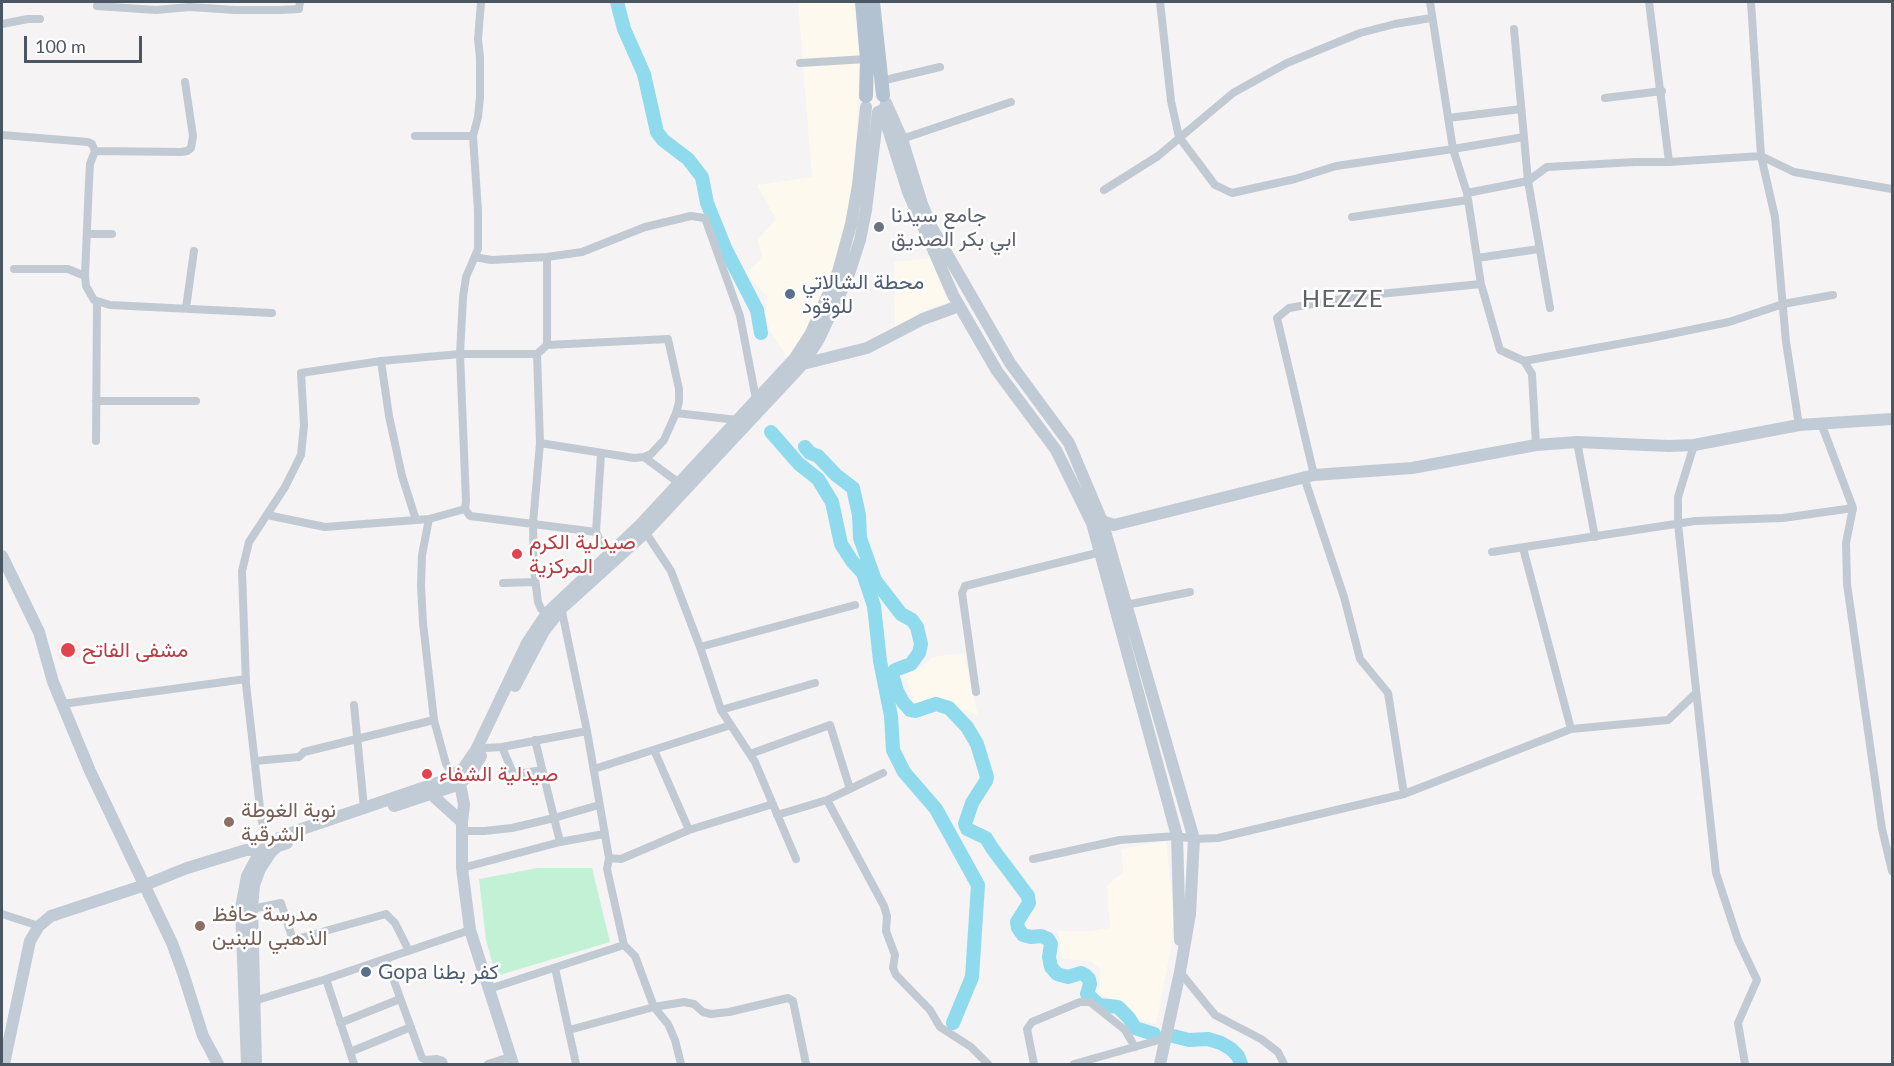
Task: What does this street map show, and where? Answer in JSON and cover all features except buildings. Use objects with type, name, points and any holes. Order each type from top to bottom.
[{"type":"main road","points":[[862,2],[867,59],[877,101],[920,225],[959,306],[997,371],[1056,450],[1103,523]]},
{"type":"main road","points":[[4,1065],[30,942],[39,926],[51,916],[145,885],[187,868],[246,850],[264,847],[299,830],[364,808],[457,780],[469,762],[527,643],[547,613],[559,606],[643,529],[803,364],[819,339],[848,277],[860,240],[871,177],[877,101],[873,2]]},
{"type":"main road","points":[[877,101],[902,139],[922,204],[932,228],[1010,363],[1069,442],[1103,523],[1101,552],[1177,836],[1180,972]]},
{"type":"main road","points":[[256,1065],[252,909],[257,876],[264,861],[278,846],[431,794],[473,770],[537,643],[559,606],[610,552],[643,529],[679,483],[795,358],[811,333],[838,272],[851,224],[877,101]]},
{"type":"main road","points":[[803,364],[867,348],[923,319],[959,306]]},
{"type":"main road","points":[[1859,420],[1874,413],[1893,411]]},
{"type":"main road","points":[[1103,523],[1309,476],[1412,468],[1536,445],[1577,442],[1694,445],[1799,425],[1893,419]]},
{"type":"main road","points":[[1101,536],[1126,605],[1194,839],[1190,914],[1160,1065]]},
{"type":"main road","points":[[2,556],[39,632],[53,682],[62,704],[90,771],[145,885],[183,973],[202,1036],[218,1065]]},
{"type":"main road","points":[[457,780],[464,804],[462,868],[470,930],[512,1061]]},
{"type":"main road","points":[[431,794],[463,826]]},
{"type":"main road","points":[[247,1065],[241,909],[247,876],[264,847]]},
{"type":"street","points":[[97,6],[124,4],[156,10],[190,4],[235,10],[281,10],[299,9],[300,2]]},
{"type":"street","points":[[481,2],[478,39],[480,97],[473,136],[478,249],[466,277],[460,354],[465,509],[470,516],[596,532]]},
{"type":"street","points":[[1161,2],[1171,100],[1179,137],[1215,185],[1232,193],[1256,186],[1295,180],[1336,166],[1524,137]]},
{"type":"street","points":[[1430,2],[1453,149],[1467,196],[1481,284],[1500,350],[1524,361],[1532,374],[1536,445]]},
{"type":"street","points":[[1649,2],[1662,91],[1669,162]]},
{"type":"street","points":[[1751,2],[1761,156],[1775,217],[1783,304],[1799,425]]},
{"type":"street","points":[[1104,190],[1158,156],[1233,93],[1287,63],[1360,33],[1431,18]]},
{"type":"street","points":[[2,24],[40,19]]},
{"type":"street","points":[[1514,29],[1528,181],[1550,308]]},
{"type":"street","points":[[800,63],[867,59]]},
{"type":"street","points":[[877,101],[940,66]]},
{"type":"street","points":[[94,151],[188,151],[191,148],[193,136],[185,82]]},
{"type":"street","points":[[1605,98],[1662,91]]},
{"type":"street","points":[[902,139],[1011,102]]},
{"type":"street","points":[[1448,118],[1521,109]]},
{"type":"street","points":[[2,135],[92,144],[94,151],[90,164],[85,276],[90,294],[97,302],[110,305],[272,313]]},
{"type":"street","points":[[414,136],[473,136]]},
{"type":"street","points":[[1352,217],[1467,196],[1528,181],[1547,167],[1635,162],[1761,156],[1794,172],[1893,189]]},
{"type":"street","points":[[475,257],[490,260],[546,257],[582,252],[620,236],[691,216],[705,218],[740,316],[756,399]]},
{"type":"street","points":[[87,234],[112,234]]},
{"type":"street","points":[[1477,258],[1539,249]]},
{"type":"street","points":[[186,308],[194,251]]},
{"type":"street","points":[[546,257],[547,345]]},
{"type":"street","points":[[14,269],[68,269],[85,276]]},
{"type":"street","points":[[1404,794],[1388,693],[1360,659],[1309,476],[1277,318],[1289,308],[1359,296],[1481,284]]},
{"type":"street","points":[[1524,361],[1729,322],[1783,304],[1833,295]]},
{"type":"street","points":[[96,441],[97,302]]},
{"type":"street","points":[[264,847],[246,679],[242,571],[249,542],[285,487],[301,455],[304,425],[301,373],[381,361],[460,354],[537,354],[547,345],[668,339],[679,389],[676,413],[664,440],[651,454],[634,458],[540,443]]},
{"type":"street","points":[[537,354],[540,443],[533,523],[534,582],[538,602],[541,609],[547,613]]},
{"type":"street","points":[[381,361],[389,416],[400,466],[416,520]]},
{"type":"street","points":[[96,401],[196,401]]},
{"type":"street","points":[[676,413],[737,420]]},
{"type":"street","points":[[1821,423],[1853,508],[1846,543],[1846,584],[1882,829],[1893,871]]},
{"type":"street","points":[[1577,442],[1595,537]]},
{"type":"street","points":[[1694,445],[1678,497],[1678,524],[1716,873],[1738,940],[1757,980],[1738,1023],[1745,1065]]},
{"type":"street","points":[[601,454],[596,532],[601,543],[610,552]]},
{"type":"street","points":[[645,457],[679,483]]},
{"type":"street","points":[[1492,552],[1695,521],[1783,518],[1853,508]]},
{"type":"street","points":[[267,515],[325,527],[429,519],[465,509]]},
{"type":"street","points":[[429,519],[422,555],[423,623],[434,720],[446,764],[457,780]]},
{"type":"street","points":[[643,529],[671,572],[721,710],[750,754],[796,859]]},
{"type":"street","points":[[1523,548],[1571,729]]},
{"type":"street","points":[[976,692],[962,593],[964,586],[1101,552]]},
{"type":"street","points":[[503,583],[534,582]]},
{"type":"street","points":[[1126,605],[1190,592]]},
{"type":"street","points":[[700,647],[855,605]]},
{"type":"street","points":[[559,606],[587,731],[609,858],[607,869],[624,945],[635,956],[654,1007],[668,1024],[675,1040],[681,1065]]},
{"type":"street","points":[[62,704],[246,679]]},
{"type":"street","points":[[721,710],[815,683]]},
{"type":"street","points":[[1033,859],[1120,840],[1177,836],[1194,839],[1218,838],[1404,794],[1571,729],[1668,720],[1696,693]]},
{"type":"street","points":[[354,705],[364,808]]},
{"type":"street","points":[[255,761],[299,757],[304,752],[434,720]]},
{"type":"street","points":[[594,769],[731,725]]},
{"type":"street","points":[[750,754],[830,725],[850,789]]},
{"type":"street","points":[[485,748],[502,747],[587,731]]},
{"type":"street","points":[[535,740],[560,842]]},
{"type":"street","points":[[502,747],[513,773],[542,770]]},
{"type":"street","points":[[654,750],[689,831]]},
{"type":"street","points":[[777,815],[826,800],[883,773]]},
{"type":"street","points":[[826,800],[884,906],[886,931],[895,956],[893,968],[896,975],[930,1010],[940,1027],[971,1047],[988,1065]]},
{"type":"street","points":[[609,858],[621,859],[689,831],[773,804]]},
{"type":"street","points":[[463,826],[512,828],[599,805]]},
{"type":"street","points":[[462,868],[560,842],[604,834]]},
{"type":"street","points":[[252,909],[281,903],[293,940],[386,914],[396,923],[410,951]]},
{"type":"street","points":[[2,914],[39,926]]},
{"type":"street","points":[[254,1001],[470,930]]},
{"type":"street","points":[[489,989],[624,945]]},
{"type":"street","points":[[386,959],[422,1058],[426,1063],[437,1059],[444,1065]]},
{"type":"street","points":[[555,968],[576,1065]]},
{"type":"street","points":[[1180,972],[1215,1015],[1261,1039],[1278,1052],[1284,1065]]},
{"type":"street","points":[[326,979],[354,1065]]},
{"type":"street","points":[[569,1030],[654,1007],[684,1002],[694,1004],[703,1012],[711,1014],[788,998],[793,1001],[806,1065]]},
{"type":"street","points":[[340,1023],[400,999]]},
{"type":"street","points":[[1034,1065],[1027,1029],[1032,1022],[1080,1002],[1090,1002],[1125,1030],[1135,1047]]},
{"type":"street","points":[[350,1052],[411,1027]]},
{"type":"street","points":[[1074,1065],[1166,1038]]},
{"type":"street","points":[[488,1065],[512,1061]]},
{"type":"shaded area","points":[[798,2],[854,2],[860,64],[855,169],[847,224],[833,267],[805,333],[787,357],[770,331],[766,316],[767,297],[746,273],[762,258],[758,239],[776,219],[757,185],[812,177]]},
{"type":"shaded area","points":[[931,258],[948,302],[918,313],[895,330],[894,262]]},
{"type":"shaded area","name":"مشفى الفاتح","points":[[79,640],[80,657],[59,660],[57,644]]},
{"type":"shaded area","points":[[964,653],[978,716],[937,697],[915,705],[904,673],[924,666],[932,657]]},
{"type":"shaded area","points":[[1166,841],[1174,913],[1171,947],[1156,1024],[1139,1020],[1125,1003],[1098,994],[1101,969],[1092,962],[1062,958],[1058,931],[1110,928],[1107,886],[1123,872],[1121,849]]},
{"type":"green space","points":[[538,868],[592,868],[610,942],[496,976],[486,940],[479,879]]},
{"type":"waterway","points":[[617,2],[624,29],[644,74],[657,132],[663,140],[688,159],[702,177],[707,203],[726,250],[757,310],[761,333]]},
{"type":"waterway","points":[[771,432],[799,464],[818,479],[832,502],[841,544],[863,573],[874,606],[880,661],[891,716],[893,750],[904,772],[936,809],[978,885],[972,977],[953,1023]]},
{"type":"waterway","points":[[805,447],[853,488],[859,515],[860,538],[875,580],[901,614],[912,620],[917,627],[921,644],[919,653],[911,664],[895,670],[892,674],[903,702],[910,710],[915,711],[936,704],[949,708],[967,727],[977,744],[987,777],[972,803],[965,824],[967,829],[986,838],[1028,896],[1029,903],[1017,922],[1018,928],[1023,935],[1041,936],[1048,939],[1051,944],[1049,957],[1051,967],[1057,974],[1068,977],[1081,973],[1085,975],[1090,984],[1087,994],[1099,1005],[1118,1007],[1135,1028],[1154,1034]]},
{"type":"waterway","points":[[1173,1036],[1189,1040],[1208,1039],[1221,1043],[1238,1056],[1241,1064]]},
{"type":"place","name":"جامع سيدنا ابي بكر الصديق","points":[[879,227]]},
{"type":"place","name":"محطة الشالاتي للوقود","points":[[790,294]]},
{"type":"place","name":"صيدلية الكرم المركزية","points":[[517,554]]},
{"type":"place","name":"مشفى الفاتح","points":[[68,650]]},
{"type":"place","name":"صيدلية الشفاء","points":[[427,774]]},
{"type":"place","name":"نوية الغوطة الشرقية","points":[[229,822]]},
{"type":"place","name":"مدرسة حافظ الذهبي للبنين","points":[[200,926]]},
{"type":"place","name":"Gopa كفر بطنا","points":[[366,972]]},
{"type":"district","name":"HEZZE","points":[[1343,299]]}]
